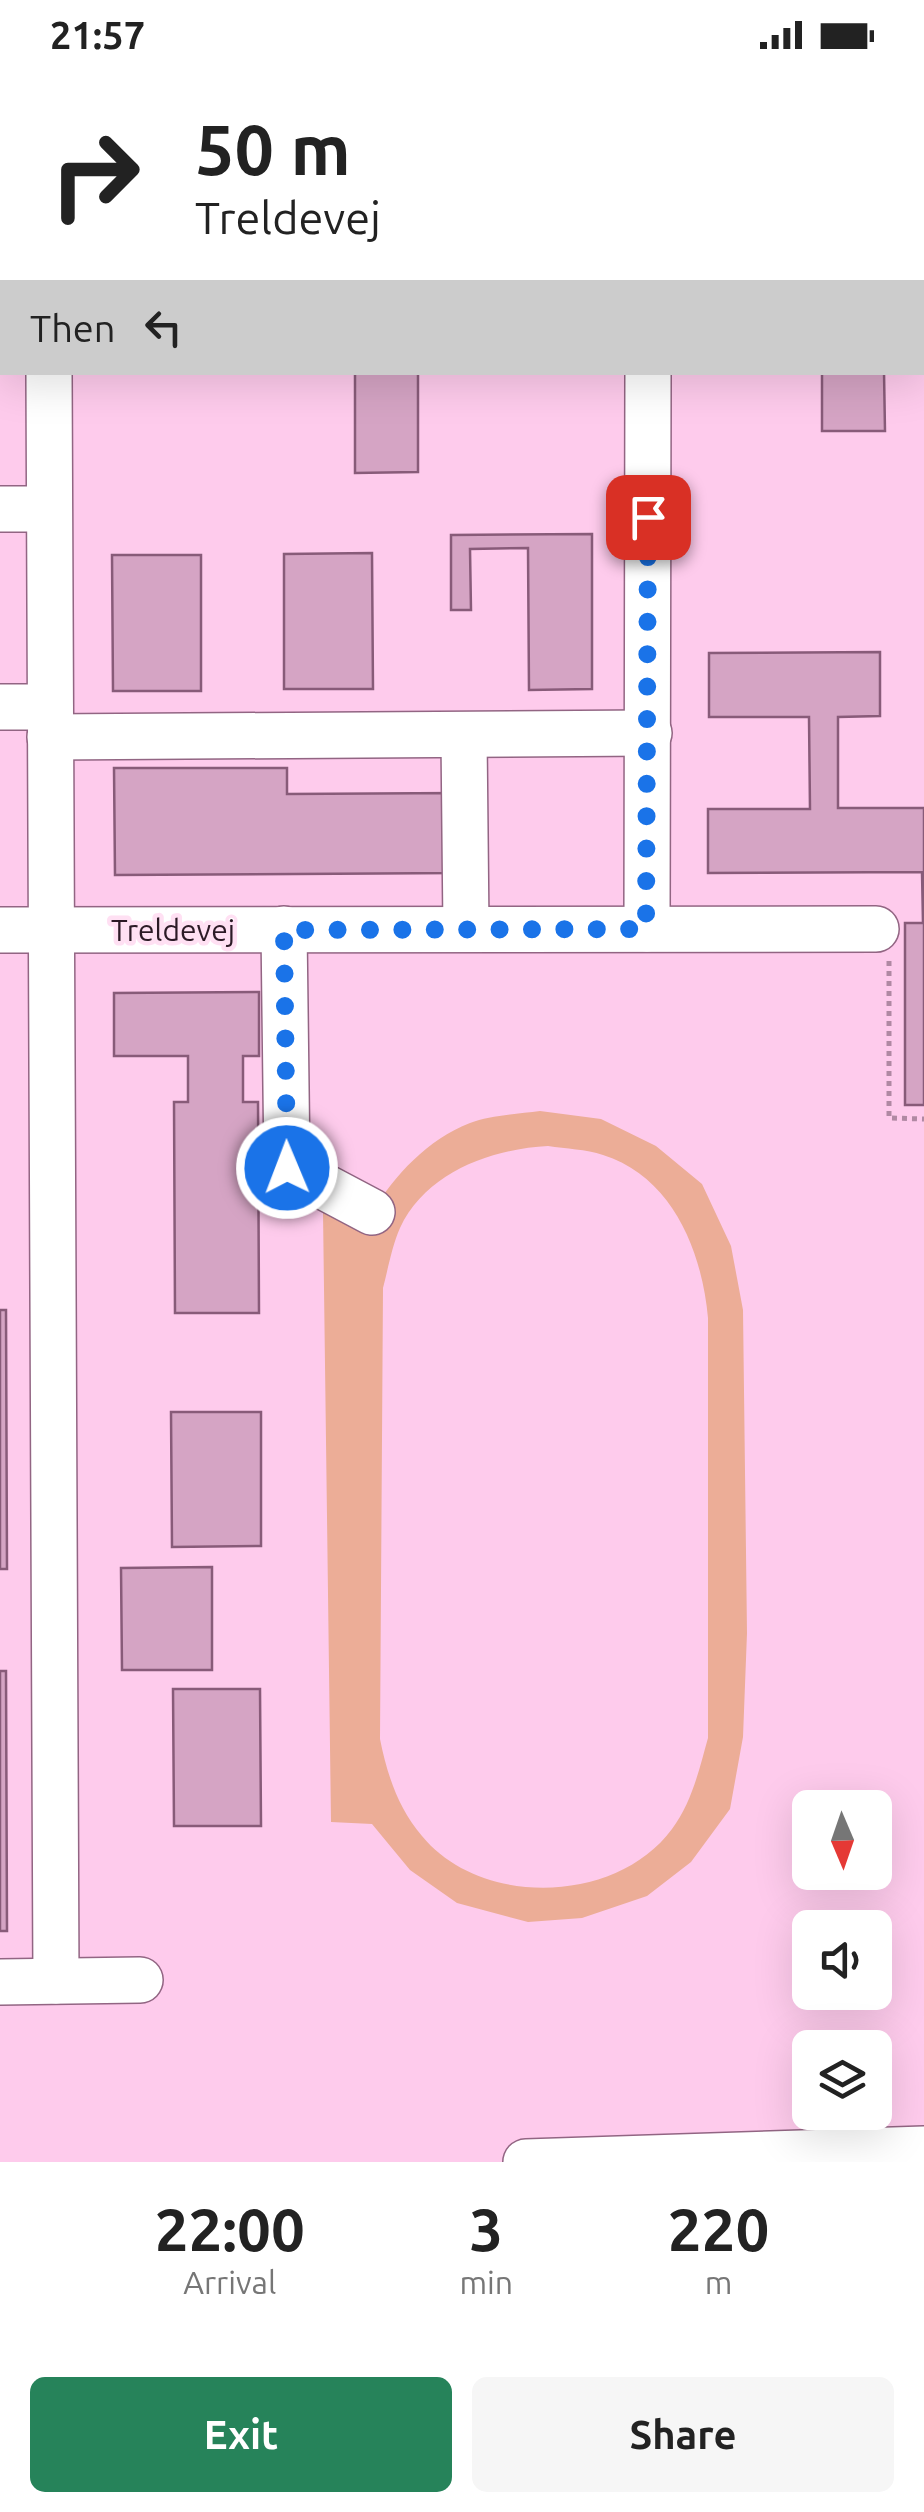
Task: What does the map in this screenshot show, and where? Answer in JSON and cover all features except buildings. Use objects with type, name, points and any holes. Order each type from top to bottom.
[{"type":"street","points":[[49,375],[56,1981]]},
{"type":"street","points":[[646,929],[648,375]]},
{"type":"street","points":[[0,509],[50,509]]},
{"type":"street","points":[[0,707],[50,722],[464,736],[648,733]]},
{"type":"street","points":[[464,736],[466,929]]},
{"type":"street","name":"Treldevej","points":[[0,930],[876,928]]},
{"type":"street","points":[[284,930],[287,1168],[372,1212]]},
{"type":"street","points":[[0,1982],[140,1980]]},
{"type":"street","points":[[526,2162],[924,2149]]},
{"type":"path","points":[[876,928],[890,941],[889,1118],[924,1119]]},
{"type":"shaded area","points":[[540,1111],[601,1119],[656,1146],[702,1184],[731,1246],[743,1310],[747,1633],[743,1737],[730,1809],[691,1862],[647,1896],[582,1918],[528,1922],[457,1903],[410,1870],[372,1824],[331,1822],[323,1212],[372,1212],[402,1172],[440,1138],[478,1120]],"holes":[[[548,1146],[603,1155],[648,1180],[680,1220],[691,1243],[708,1318],[708,1738],[685,1808],[672,1829],[648,1854],[618,1872],[584,1883],[548,1888],[478,1876],[447,1859],[422,1836],[400,1802],[380,1739],[383,1288],[392,1250],[412,1209],[443,1178],[483,1158]]]},
{"type":"route","points":[[287,1168],[284,930],[646,929],[648,517]]}]
